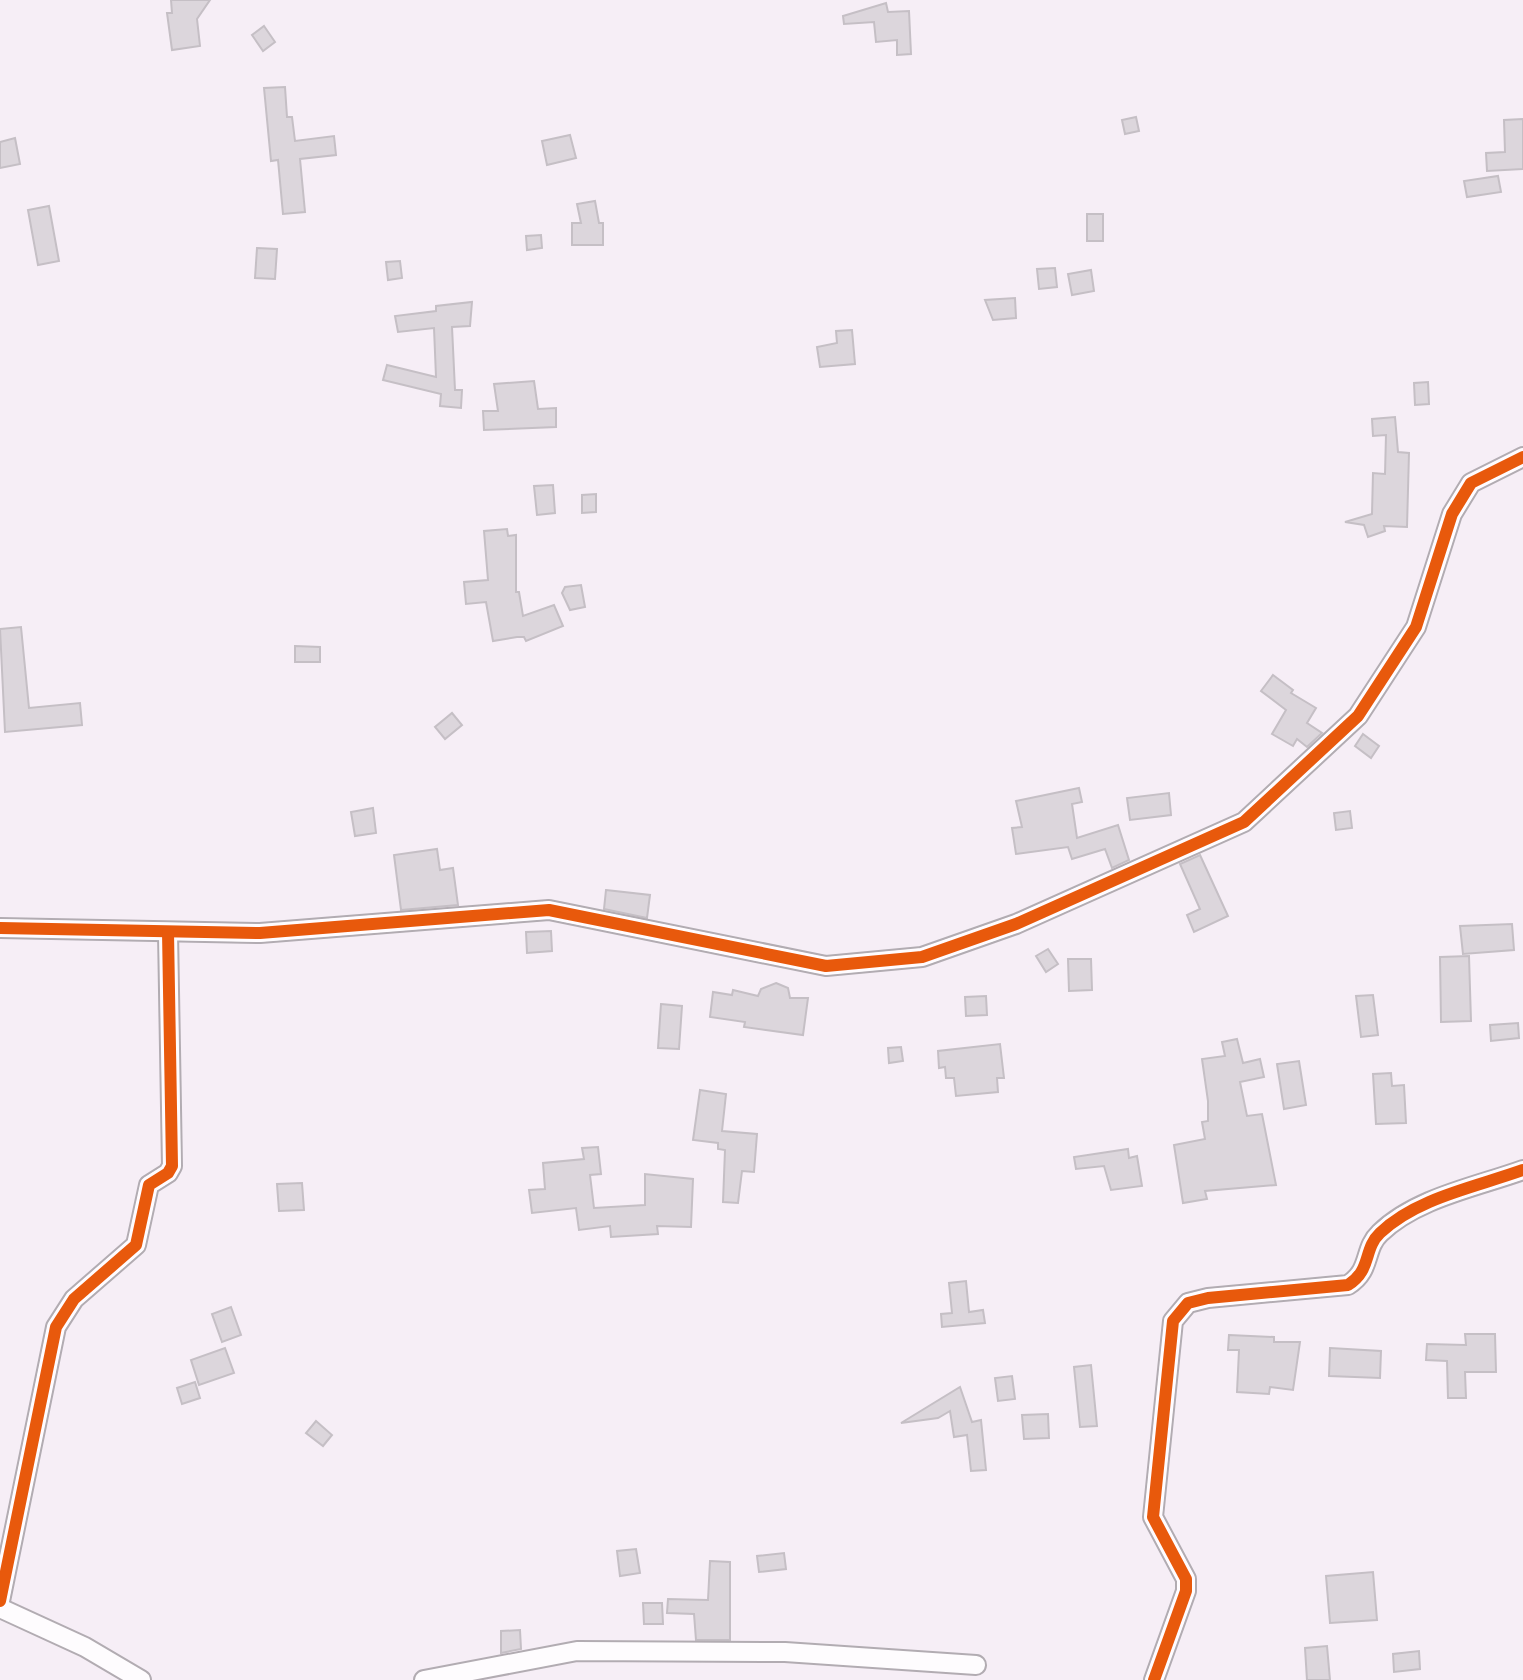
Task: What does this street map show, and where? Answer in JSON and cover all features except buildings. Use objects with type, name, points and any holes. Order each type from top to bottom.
[{"type":"street","points":[[0,928],[260,933],[549,910],[826,966],[922,957],[989,934],[1141,870],[1244,822],[1358,716],[1416,627],[1452,514],[1471,483],[1523,457]]},
{"type":"street","points":[[0,1601],[56,1327],[74,1299],[136,1245],[149,1185],[168,1173],[172,1166],[168,932]]},
{"type":"street","points":[[1154,1680],[1186,1591],[1186,1579],[1153,1517],[1173,1321],[1188,1303],[1208,1298],[1348,1285],[1362,1277],[1376,1236],[1405,1212],[1523,1170]]},
{"type":"street","points":[[0,1608],[85,1647],[141,1680]]},
{"type":"street","points":[[424,1680],[577,1651],[785,1652],[976,1665]]},
{"type":"cycle path","points":[[0,928],[260,933],[549,910],[826,966],[922,957],[1016,924],[1244,822],[1358,716],[1416,627],[1452,514],[1471,483],[1523,457]]},
{"type":"cycle path","points":[[0,1601],[56,1327],[74,1299],[136,1245],[149,1185],[168,1173],[172,1166],[168,932]]},
{"type":"cycle path","points":[[1154,1680],[1186,1591],[1186,1579],[1153,1517],[1173,1321],[1188,1303],[1208,1298],[1348,1285],[1361,1273],[1375,1239],[1395,1221],[1429,1202],[1523,1170]]}]
